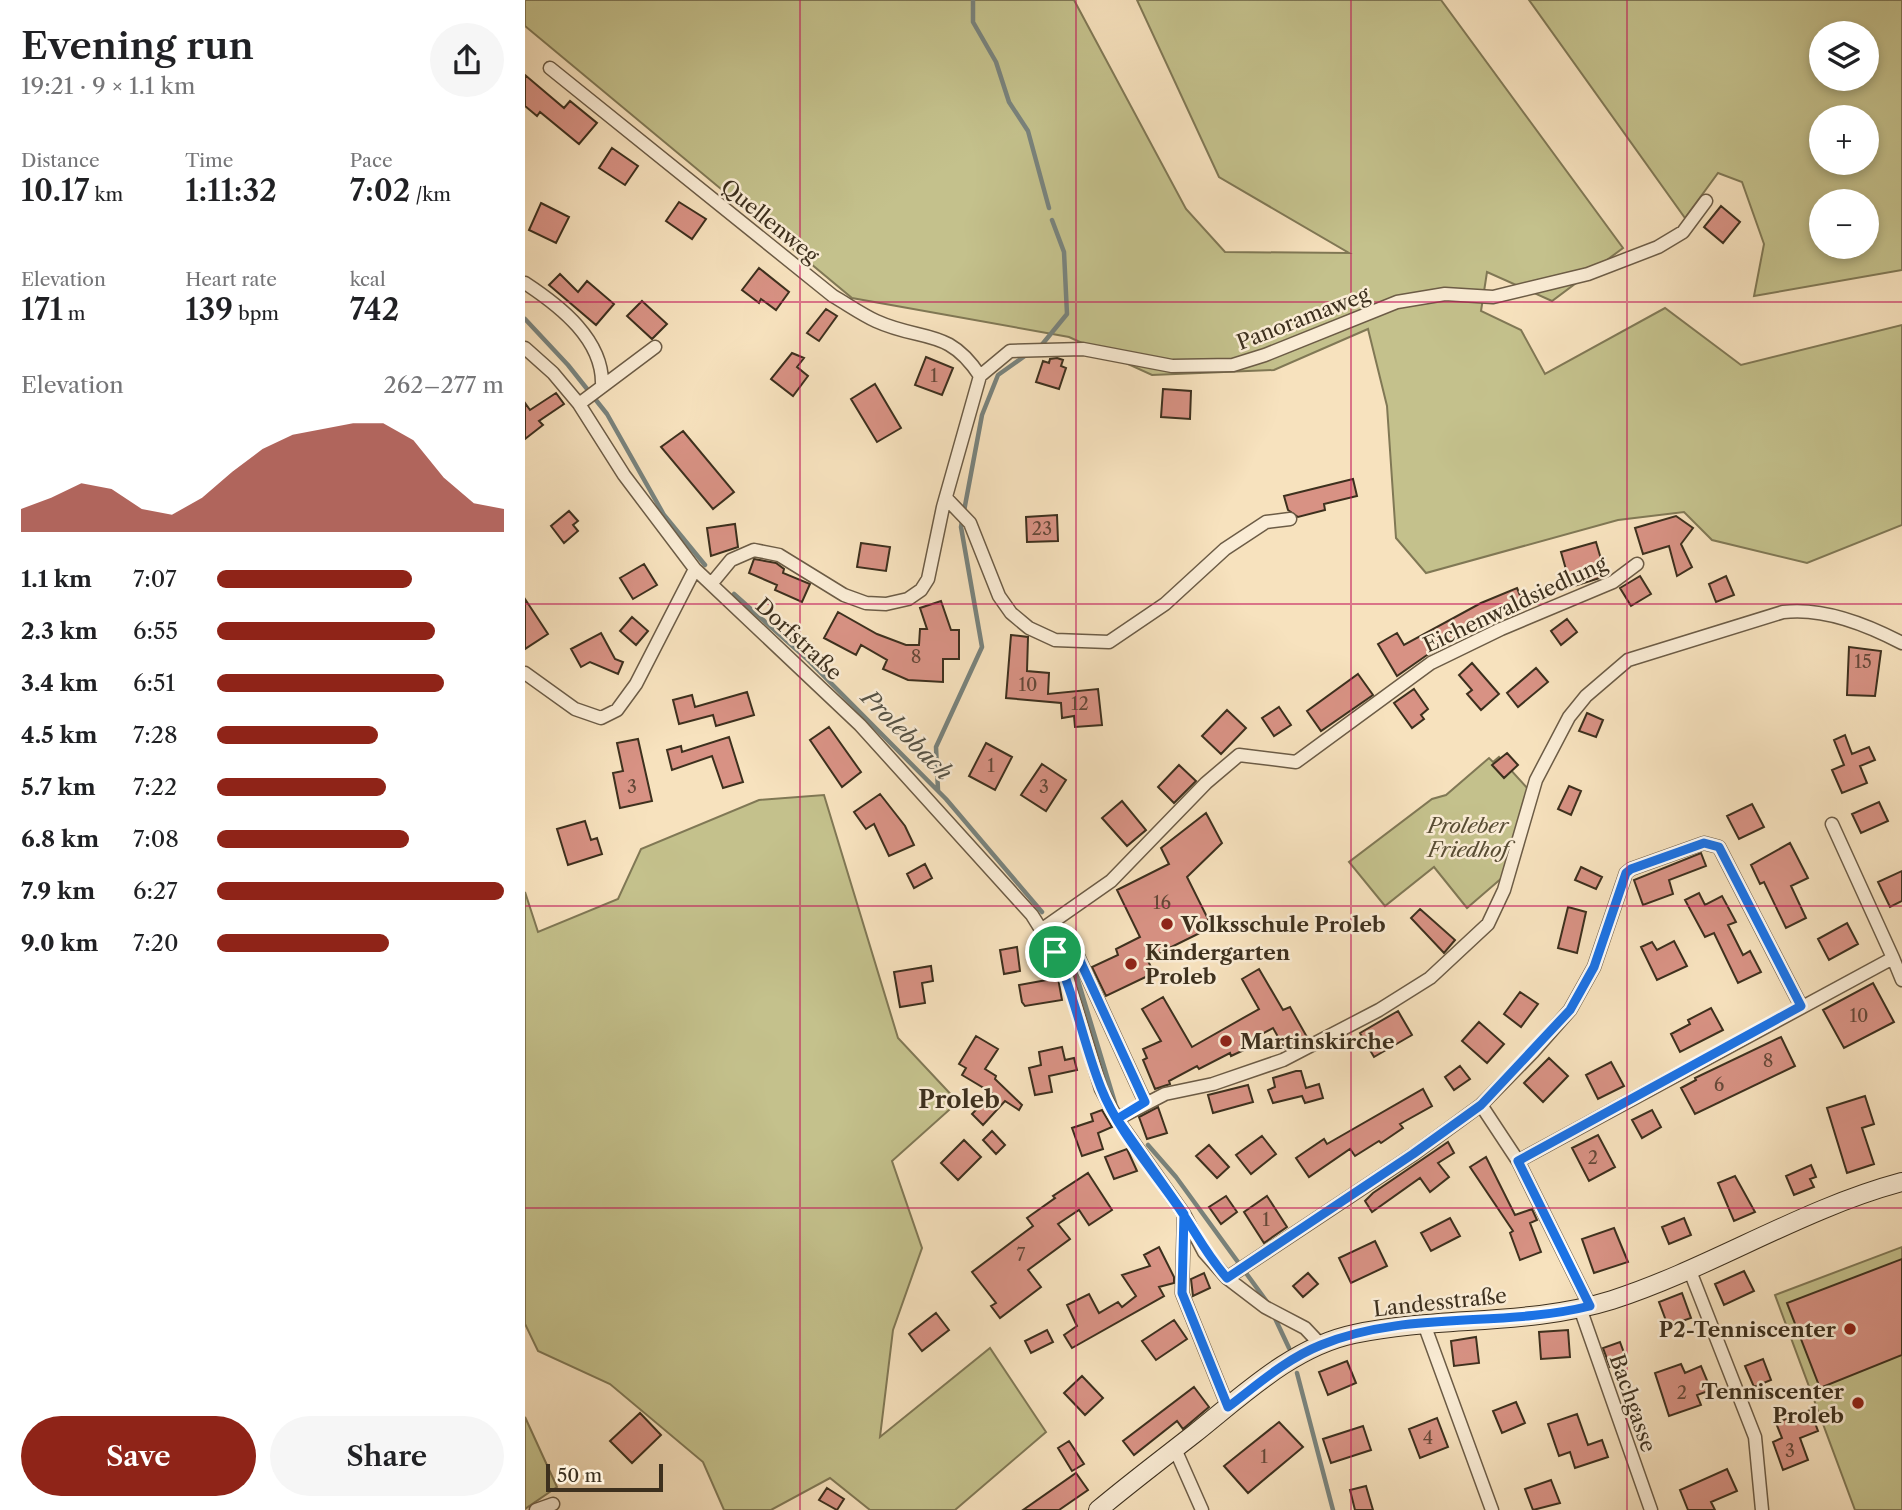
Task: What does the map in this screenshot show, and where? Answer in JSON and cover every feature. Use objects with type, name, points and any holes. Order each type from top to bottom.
[{"type":"main road","name":"Landesstraße","points":[[1098,1510],[1274,1372],[1321,1345],[1351,1334],[1585,1307],[1690,1271],[1831,1207],[1902,1182]]},
{"type":"street","name":"Quellenweg","points":[[550,68],[833,296],[877,321],[941,338],[966,355],[980,376]]},
{"type":"street","name":"Panoramaweg","points":[[980,376],[1010,351],[1046,348],[1083,349],[1172,366],[1233,365],[1265,355],[1397,302],[1445,294],[1493,297],[1588,274],[1658,247],[1683,232],[1706,201]]},
{"type":"street","points":[[525,283],[557,304],[586,338],[603,369],[602,386]]},
{"type":"street","points":[[583,402],[655,347]]},
{"type":"street","name":"Dorfstraße","points":[[525,348],[583,402],[624,475],[695,569],[860,724],[1023,905],[1055,952],[1067,977],[1101,1089],[1122,1116],[1205,1252],[1227,1278],[1265,1307],[1305,1328],[1321,1345]]},
{"type":"street","points":[[712,583],[731,560],[754,550],[779,555],[843,595],[866,603],[886,604],[908,599],[921,590],[928,579],[980,376]]},
{"type":"street","points":[[949,501],[969,523],[999,596],[1011,614],[1029,628],[1055,640],[1109,642],[1165,604],[1225,549],[1266,522],[1290,519]]},
{"type":"street","name":"Eichenwaldsiedlung","points":[[1041,930],[1131,863],[1206,783],[1239,755],[1296,762],[1431,663],[1501,629],[1612,582],[1637,564]]},
{"type":"street","points":[[525,673],[575,709],[601,718],[617,709],[636,684],[695,569]]},
{"type":"street","points":[[1122,1116],[1165,1094],[1213,1084],[1309,1048],[1430,978],[1477,937],[1488,924],[1504,890],[1536,780],[1548,755],[1577,705],[1628,660],[1783,612],[1804,609],[1822,612],[1902,643]]},
{"type":"street","points":[[1832,824],[1902,980]]},
{"type":"street","points":[[1227,1278],[1413,1154],[1481,1105],[1570,1010],[1594,967],[1626,873],[1704,843],[1719,847],[1801,1006]]},
{"type":"street","points":[[1055,952],[1076,952],[1145,1102]]},
{"type":"street","points":[[1518,1161],[1893,958]]},
{"type":"street","name":"Bachgasse","points":[[1481,1105],[1518,1161],[1585,1307],[1651,1510]]},
{"type":"street","points":[[1184,1214],[1182,1293],[1228,1407]]},
{"type":"street","points":[[1690,1271],[1755,1437],[1762,1510]]},
{"type":"street","points":[[1424,1324],[1492,1510]]},
{"type":"street","points":[[1175,1449],[1202,1510]]},
{"type":"street","points":[[536,1510],[553,1504]]},
{"type":"green space","points":[[525,0],[1074,0],[1186,209],[1225,252],[1349,253],[1219,177],[1137,0],[1441,0],[1623,248],[1552,301],[1487,272],[1481,311],[1521,330],[1545,374],[1665,308],[1741,365],[1902,325],[1902,525],[1807,563],[1712,540],[1684,512],[1618,520],[1426,573],[1396,538],[1387,406],[1368,329],[1274,370],[1152,375],[1069,337],[852,298],[525,26]]},
{"type":"green space","points":[[1529,0],[1902,0],[1902,270],[1754,296],[1764,244],[1742,182],[1718,173],[1685,218]]},
{"type":"green space","name":"Proleber Friedhof","points":[[1499,757],[1528,789],[1503,877],[1467,908],[1434,867],[1385,906],[1349,862],[1432,799],[1446,795],[1489,758],[1493,762]]},
{"type":"green space","points":[[824,795],[898,1038],[958,1102],[892,1161],[922,1248],[893,1330],[880,1437],[990,1348],[1046,1432],[955,1510],[870,1510],[830,1478],[771,1510],[724,1510],[703,1462],[610,1384],[538,1351],[525,1324],[525,892],[538,932],[618,899],[641,849],[759,800]]},
{"type":"green space","name":"Tenniscenter Proleb","points":[[1902,1247],[1902,1510],[1855,1510],[1775,1295]]},
{"type":"green space","points":[[525,1417],[557,1487],[525,1509]]},
{"type":"building","points":[[525,75],[564,108],[570,101],[597,123],[579,144],[540,112],[537,116],[525,106]]},
{"type":"building","points":[[612,148],[638,166],[625,185],[599,168]]},
{"type":"building","points":[[679,202],[706,219],[692,239],[666,221]]},
{"type":"building","points":[[541,203],[569,217],[556,243],[529,230]]},
{"type":"building","points":[[1721,206],[1740,222],[1723,243],[1704,227]]},
{"type":"building","points":[[759,268],[789,292],[776,310],[761,299],[759,303],[742,290]]},
{"type":"building","points":[[560,274],[578,292],[587,281],[614,304],[596,325],[549,285]]},
{"type":"building","points":[[642,301],[667,324],[652,339],[627,316]]},
{"type":"building","points":[[826,309],[837,316],[819,341],[807,333]]},
{"type":"building","points":[[792,353],[804,358],[797,367],[808,376],[793,396],[771,379]]},
{"type":"building","points":[[926,357],[953,368],[942,395],[915,385]]},
{"type":"building","points":[[1050,359],[1063,360],[1061,366],[1066,368],[1059,389],[1036,382],[1043,361],[1049,363]]},
{"type":"building","points":[[875,384],[901,428],[877,442],[851,399]]},
{"type":"building","points":[[1163,389],[1191,391],[1190,419],[1161,417]]},
{"type":"building","points":[[556,393],[564,404],[539,421],[543,425],[525,439],[525,403],[530,410]]},
{"type":"building","points":[[683,431],[734,492],[713,509],[661,447]]},
{"type":"building","points":[[1353,479],[1357,496],[1324,504],[1325,510],[1298,517],[1288,510],[1284,496]]},
{"type":"building","points":[[569,511],[578,521],[573,525],[578,531],[564,543],[551,526]]},
{"type":"building","points":[[1057,515],[1058,541],[1027,542],[1026,517]]},
{"type":"building","points":[[1676,516],[1693,528],[1681,544],[1692,567],[1677,576],[1669,546],[1643,554],[1635,528]]},
{"type":"building","points":[[735,524],[738,547],[711,556],[707,528]]},
{"type":"building","points":[[1596,542],[1606,576],[1571,587],[1561,552]]},
{"type":"building","points":[[861,543],[890,547],[886,571],[857,567]]},
{"type":"building","points":[[754,559],[776,563],[784,569],[783,573],[810,584],[802,602],[775,590],[777,585],[749,573]]},
{"type":"building","points":[[644,564],[657,585],[633,599],[620,578]]},
{"type":"building","points":[[1640,576],[1651,594],[1631,606],[1620,588]]},
{"type":"building","points":[[1726,576],[1734,595],[1716,602],[1709,584]]},
{"type":"building","points":[[1517,588],[1524,605],[1427,655],[1397,676],[1378,644],[1397,633],[1404,645],[1481,603]]},
{"type":"building","points":[[525,599],[548,634],[525,649]]},
{"type":"building","points":[[941,601],[951,630],[959,630],[959,659],[943,659],[943,682],[908,680],[883,669],[887,660],[861,645],[856,655],[824,638],[838,612],[877,634],[906,645],[919,645],[920,629],[927,629],[920,608]]},
{"type":"building","points":[[632,617],[648,631],[636,645],[620,631]]},
{"type":"building","points":[[1567,619],[1577,632],[1561,645],[1551,631]]},
{"type":"building","points":[[601,633],[615,659],[623,662],[618,674],[590,662],[581,667],[571,649]]},
{"type":"building","points":[[1011,635],[1028,637],[1027,671],[1049,673],[1048,694],[1098,689],[1102,725],[1075,727],[1074,716],[1062,718],[1061,703],[1006,698]]},
{"type":"building","points":[[1849,647],[1881,651],[1875,696],[1847,695]]},
{"type":"building","points":[[1472,663],[1499,694],[1481,710],[1467,694],[1472,690],[1459,675]]},
{"type":"building","points":[[1536,668],[1548,682],[1518,707],[1507,693]]},
{"type":"building","points":[[1358,674],[1373,695],[1321,731],[1307,711]]},
{"type":"building","points":[[1414,689],[1428,709],[1421,715],[1424,719],[1412,728],[1394,703]]},
{"type":"building","points":[[747,692],[754,715],[716,726],[713,715],[679,724],[673,700],[692,695],[695,707]]},
{"type":"building","points":[[1279,707],[1291,725],[1274,736],[1262,718]]},
{"type":"building","points":[[1227,710],[1246,728],[1221,754],[1202,736]]},
{"type":"building","points":[[1587,713],[1603,720],[1596,737],[1579,731]]},
{"type":"building","points":[[829,727],[861,772],[842,787],[810,740]]},
{"type":"building","points":[[1845,735],[1852,754],[1869,747],[1875,760],[1860,766],[1867,783],[1842,793],[1832,770],[1844,765],[1834,740]]},
{"type":"building","points":[[729,737],[743,782],[723,788],[712,756],[672,770],[667,750],[681,746],[682,752]]},
{"type":"building","points":[[638,739],[652,801],[620,808],[613,773],[623,771],[617,743]]},
{"type":"building","points":[[986,743],[1012,757],[995,790],[969,776]]},
{"type":"building","points":[[1507,753],[1518,765],[1504,778],[1492,765]]},
{"type":"building","points":[[1042,764],[1066,780],[1046,811],[1021,795]]},
{"type":"building","points":[[1179,765],[1196,781],[1174,803],[1158,787]]},
{"type":"building","points":[[1569,786],[1581,791],[1571,815],[1558,809]]},
{"type":"building","points":[[880,794],[905,826],[914,845],[889,856],[874,824],[866,829],[854,812]]},
{"type":"building","points":[[1122,801],[1146,830],[1127,846],[1102,818]]},
{"type":"building","points":[[1879,802],[1888,821],[1861,833],[1852,814]]},
{"type":"building","points":[[1752,804],[1764,827],[1739,839],[1727,816]]},
{"type":"building","points":[[1206,813],[1222,843],[1187,877],[1212,927],[1147,959],[1154,973],[1106,996],[1092,967],[1118,955],[1116,949],[1140,937],[1117,890],[1169,864],[1161,848]]},
{"type":"building","points":[[585,821],[591,840],[597,838],[602,854],[568,865],[557,829]]},
{"type":"building","points":[[1790,843],[1808,878],[1791,886],[1806,918],[1786,928],[1764,882],[1760,884],[1751,865]]},
{"type":"building","points":[[1701,853],[1706,866],[1669,880],[1673,894],[1643,905],[1634,880]]},
{"type":"building","points":[[925,864],[932,878],[914,888],[907,874]]},
{"type":"building","points":[[1581,867],[1602,877],[1596,889],[1575,880]]},
{"type":"building","points":[[1902,871],[1902,901],[1890,907],[1878,882]]},
{"type":"building","points":[[1699,893],[1705,905],[1722,896],[1736,922],[1728,925],[1743,955],[1750,951],[1761,972],[1738,983],[1714,933],[1705,937],[1685,900]]},
{"type":"building","points":[[1568,907],[1586,912],[1577,953],[1558,948]]},
{"type":"building","points":[[1420,909],[1455,940],[1444,953],[1411,918]]},
{"type":"building","points":[[1847,923],[1858,944],[1829,960],[1818,939]]},
{"type":"building","points":[[1674,941],[1687,966],[1657,980],[1641,947],[1652,942],[1657,950]]},
{"type":"building","points":[[1017,947],[1020,971],[1004,974],[1000,950]]},
{"type":"building","points":[[931,966],[933,981],[922,983],[925,1003],[900,1007],[894,972]]},
{"type":"building","points":[[1259,969],[1283,1010],[1290,1007],[1307,1037],[1285,1049],[1273,1028],[1241,1045],[1244,1050],[1231,1056],[1230,1053],[1199,1069],[1197,1066],[1169,1081],[1170,1084],[1155,1089],[1143,1060],[1147,1058],[1143,1049],[1161,1041],[1142,1009],[1163,997],[1192,1047],[1259,1009],[1242,979]]},
{"type":"building","points":[[1058,978],[1062,1000],[1025,1006],[1019,985]]},
{"type":"building","points":[[1873,983],[1894,1022],[1844,1048],[1823,1010]]},
{"type":"building","points":[[1520,992],[1538,1004],[1521,1027],[1504,1014]]},
{"type":"building","points":[[1711,1008],[1723,1030],[1680,1052],[1671,1034],[1690,1024],[1688,1020]]},
{"type":"building","points":[[1398,1011],[1412,1035],[1374,1057],[1360,1033]]},
{"type":"building","points":[[1479,1022],[1504,1044],[1487,1063],[1462,1041]]},
{"type":"building","points":[[976,1036],[998,1049],[985,1069],[996,1076],[995,1079],[1022,1105],[1019,1110],[1005,1101],[983,1125],[972,1114],[992,1093],[962,1075],[966,1068],[959,1064]]},
{"type":"building","points":[[1781,1037],[1795,1066],[1695,1114],[1681,1088],[1696,1080],[1695,1078]]},
{"type":"building","points":[[1062,1047],[1065,1060],[1074,1058],[1077,1070],[1049,1076],[1052,1092],[1035,1095],[1029,1068],[1041,1065],[1039,1052]]},
{"type":"building","points":[[1549,1058],[1568,1076],[1543,1102],[1524,1083]]},
{"type":"building","points":[[1611,1062],[1624,1086],[1598,1099],[1586,1075]]},
{"type":"building","points":[[1460,1066],[1470,1079],[1454,1090],[1445,1077]]},
{"type":"building","points":[[1301,1071],[1306,1088],[1319,1084],[1323,1098],[1305,1103],[1302,1096],[1273,1103],[1268,1090],[1275,1087],[1273,1078]]},
{"type":"building","points":[[1248,1085],[1253,1102],[1213,1113],[1208,1095]]},
{"type":"building","points":[[1423,1089],[1432,1106],[1400,1124],[1403,1128],[1381,1143],[1379,1141],[1355,1156],[1350,1149],[1309,1177],[1296,1158],[1324,1139],[1327,1144]]},
{"type":"building","points":[[1865,1096],[1874,1124],[1862,1128],[1874,1164],[1847,1173],[1827,1108]]},
{"type":"building","points":[[1158,1107],[1167,1133],[1147,1139],[1139,1117]]},
{"type":"building","points":[[1102,1110],[1112,1127],[1098,1133],[1103,1149],[1082,1156],[1072,1128],[1093,1121],[1091,1114]]},
{"type":"building","points":[[1652,1110],[1661,1127],[1642,1138],[1632,1120]]},
{"type":"building","points":[[992,1131],[1005,1145],[996,1154],[983,1140]]},
{"type":"building","points":[[1598,1135],[1615,1167],[1589,1181],[1572,1148]]},
{"type":"building","points":[[1262,1136],[1276,1154],[1251,1174],[1236,1155]]},
{"type":"building","points":[[964,1140],[981,1157],[958,1180],[941,1163]]},
{"type":"building","points":[[1448,1142],[1454,1153],[1438,1163],[1449,1177],[1430,1192],[1420,1178],[1372,1212],[1365,1201],[1373,1193]]},
{"type":"building","points":[[1209,1145],[1229,1167],[1217,1178],[1196,1156]]},
{"type":"building","points":[[1127,1149],[1137,1171],[1114,1179],[1105,1157]]},
{"type":"building","points":[[1486,1157],[1515,1215],[1532,1209],[1537,1220],[1530,1223],[1541,1252],[1520,1260],[1510,1233],[1513,1231],[1470,1167]]},
{"type":"building","points":[[1811,1165],[1816,1177],[1810,1179],[1814,1187],[1794,1195],[1786,1176]]},
{"type":"building","points":[[1088,1173],[1112,1210],[1089,1225],[1079,1210],[1058,1224],[1070,1239],[1028,1270],[1041,1287],[1000,1318],[991,1306],[996,1303],[972,1272],[1033,1226],[1027,1218],[1055,1198],[1053,1196]]},
{"type":"building","points":[[1735,1176],[1755,1212],[1734,1221],[1718,1183]]},
{"type":"building","points":[[1226,1196],[1237,1212],[1221,1224],[1209,1207]]},
{"type":"building","points":[[1267,1196],[1287,1227],[1264,1243],[1244,1212]]},
{"type":"building","points":[[1450,1218],[1460,1236],[1431,1251],[1421,1233]]},
{"type":"building","points":[[1684,1218],[1691,1235],[1669,1244],[1662,1227]]},
{"type":"building","points":[[1614,1228],[1628,1262],[1594,1273],[1582,1239]]},
{"type":"building","points":[[1375,1241],[1387,1266],[1351,1283],[1339,1258]]},
{"type":"building","points":[[1159,1247],[1174,1277],[1174,1283],[1159,1287],[1164,1296],[1072,1348],[1064,1335],[1077,1326],[1067,1305],[1089,1294],[1099,1313],[1118,1302],[1122,1307],[1136,1296],[1122,1275],[1150,1266],[1144,1255]]},
{"type":"building","name":"P2-Tenniscenter","points":[[1902,1259],[1902,1355],[1820,1388],[1787,1303]]},
{"type":"building","points":[[1744,1271],[1754,1291],[1724,1305],[1715,1284]]},
{"type":"building","points":[[1204,1273],[1210,1288],[1193,1296],[1191,1279]]},
{"type":"building","points":[[1308,1273],[1318,1284],[1303,1297],[1293,1286]]},
{"type":"building","points":[[1682,1293],[1691,1318],[1668,1326],[1659,1302]]},
{"type":"building","points":[[936,1313],[949,1330],[922,1351],[909,1334]]},
{"type":"building","points":[[1174,1320],[1187,1339],[1156,1360],[1142,1341]]},
{"type":"building","points":[[1047,1330],[1053,1342],[1031,1353],[1025,1341]]},
{"type":"building","points":[[1568,1330],[1570,1357],[1541,1359],[1539,1332]]},
{"type":"building","points":[[1476,1337],[1479,1363],[1454,1366],[1451,1341]]},
{"type":"building","points":[[1620,1342],[1627,1361],[1610,1367],[1603,1348]]},
{"type":"building","points":[[1763,1359],[1771,1380],[1754,1387],[1745,1366]]},
{"type":"building","points":[[1347,1361],[1356,1383],[1328,1395],[1319,1372]]},
{"type":"building","points":[[1681,1364],[1685,1373],[1701,1366],[1711,1390],[1697,1395],[1701,1405],[1669,1416],[1655,1373]]},
{"type":"building","points":[[1082,1376],[1103,1398],[1085,1415],[1064,1393]]},
{"type":"building","points":[[1194,1387],[1209,1407],[1183,1429],[1177,1421],[1134,1455],[1123,1441]]},
{"type":"building","points":[[1516,1402],[1525,1423],[1502,1433],[1493,1411]]},
{"type":"building","points":[[1810,1410],[1818,1431],[1800,1438],[1808,1460],[1783,1470],[1773,1442],[1782,1438],[1776,1423]]},
{"type":"building","points":[[640,1413],[661,1435],[632,1463],[610,1441]]},
{"type":"building","points":[[1577,1414],[1588,1445],[1602,1440],[1608,1457],[1575,1468],[1570,1452],[1559,1456],[1548,1424]]},
{"type":"building","points":[[1437,1418],[1448,1447],[1420,1458],[1409,1429]]},
{"type":"building","points":[[1279,1422],[1303,1447],[1248,1493],[1224,1466]]},
{"type":"building","points":[[1363,1426],[1371,1450],[1331,1463],[1323,1439]]},
{"type":"building","points":[[1069,1441],[1084,1464],[1072,1471],[1058,1448]]},
{"type":"building","points":[[1727,1469],[1737,1491],[1711,1502],[1715,1510],[1688,1510],[1680,1490]]},
{"type":"building","points":[[1076,1473],[1088,1490],[1059,1510],[1023,1510]]},
{"type":"building","points":[[1551,1480],[1560,1503],[1533,1510],[1525,1489]]},
{"type":"building","points":[[1366,1486],[1373,1510],[1355,1510],[1350,1490]]},
{"type":"building","points":[[827,1488],[844,1499],[837,1510],[819,1500]]},
{"type":"waterway","points":[[973,0],[973,22],[996,62],[1009,102],[1028,131],[1049,208]]},
{"type":"waterway","points":[[1040,347],[1067,314],[1064,252],[1052,220]]},
{"type":"waterway","name":"Prolebbach","points":[[525,319],[568,365],[607,414],[664,515],[705,565]]},
{"type":"waterway","points":[[938,790],[936,747],[982,647],[961,527],[982,415],[998,375],[1029,353]]},
{"type":"waterway","name":"Prolebbach","points":[[734,594],[806,658],[946,799],[1042,912]]},
{"type":"waterway","name":"Prolebbach","points":[[1073,964],[1115,1103]]},
{"type":"waterway","name":"Prolebbach","points":[[1148,1145],[1176,1177],[1270,1306]]},
{"type":"waterway","name":"Prolebbach","points":[[1273,1314],[1289,1348]]},
{"type":"waterway","name":"Prolebbach","points":[[1297,1373],[1333,1510]]},
{"type":"place","name":"Volksschule Proleb","points":[[1167,924]]},
{"type":"place","name":"Kindergarten Proleb","points":[[1131,964]]},
{"type":"place","name":"Martinskirche","points":[[1226,1041]]},
{"type":"place","name":"P2-Tenniscenter","points":[[1850,1329]]},
{"type":"place","name":"Tenniscenter Proleb","points":[[1858,1403]]},
{"type":"district","name":"Proleb","points":[[959,1099]]},
{"type":"route","points":[[1055,952],[1067,977],[1077,1019],[1101,1089],[1117,1119],[1184,1214],[1205,1252],[1227,1278],[1413,1154],[1481,1105],[1570,1010],[1594,967],[1626,873],[1631,869],[1704,843],[1719,847],[1801,1006],[1518,1161],[1547,1213],[1590,1306],[1527,1316],[1424,1324],[1351,1334],[1297,1356],[1228,1407],[1182,1293],[1184,1214],[1152,1168],[1117,1119],[1145,1102],[1076,952],[1055,952]]}]
